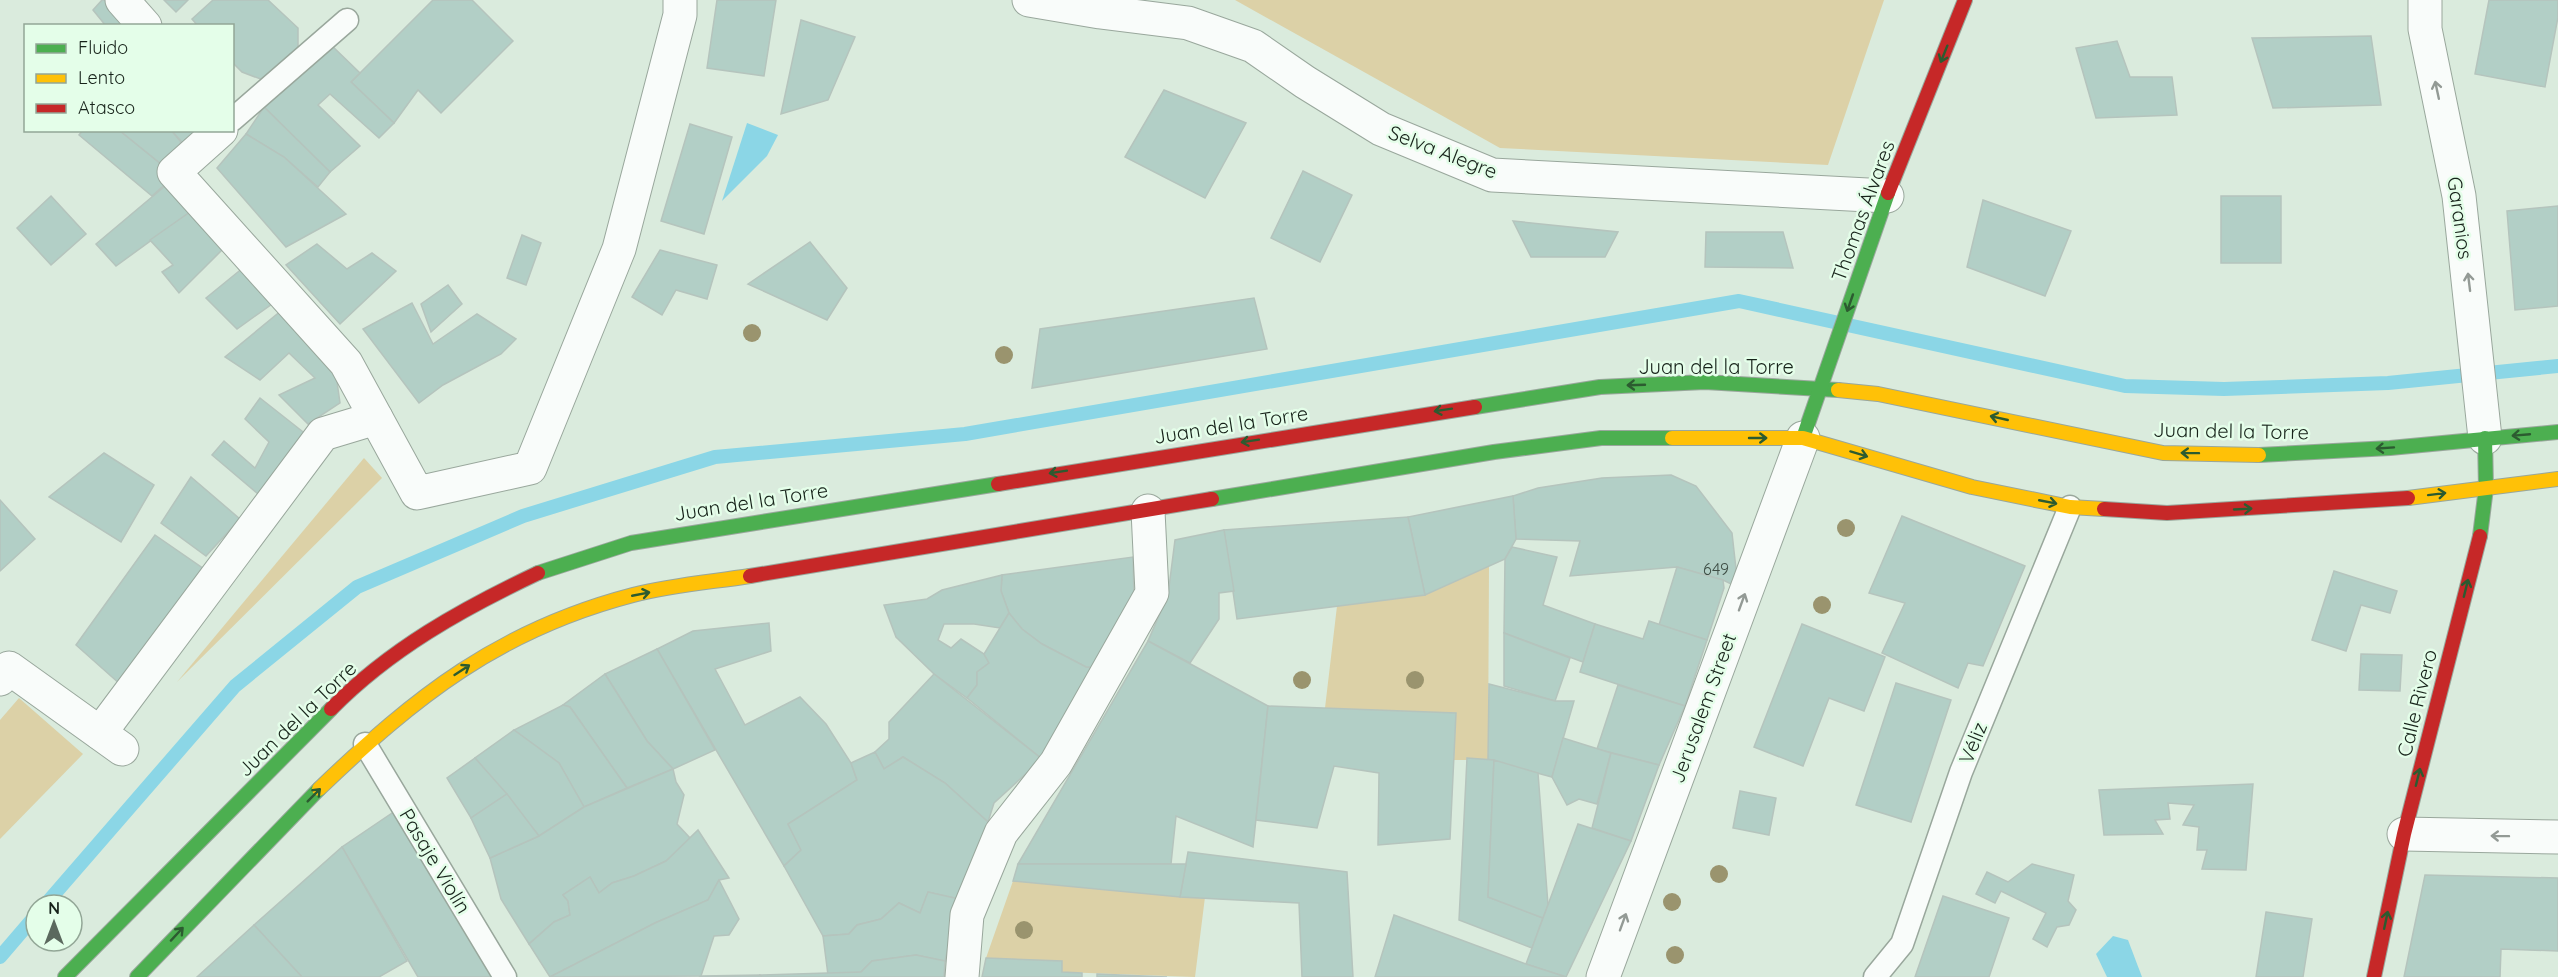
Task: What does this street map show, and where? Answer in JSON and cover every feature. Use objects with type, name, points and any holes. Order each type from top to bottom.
[{"type":"main road","name":"Thomas Álvares","points":[[1803,438],[1887,196],[1965,0]]},
{"type":"main road","name":"Juan del la Torre","points":[[65,977],[343,697],[404,647],[468,606],[546,569],[631,543],[1577,390],[1705,382],[1820,388],[1878,394],[2163,453],[2256,454],[2391,448],[2558,432]]},
{"type":"main road","points":[[137,977],[240,868],[365,744],[425,694],[485,655],[556,620],[634,595],[1494,452],[1601,438],[1803,438],[1972,487],[2070,507],[2167,513],[2397,499],[2558,479]]},
{"type":"main road","name":"Calle Rivero","points":[[2374,977],[2404,834],[2483,522],[2486,488],[2485,438]]},
{"type":"street","points":[[122,0],[143,24]]},
{"type":"street","points":[[219,132],[174,172],[346,363],[417,493],[530,468],[619,249],[680,15],[680,0]]},
{"type":"street","name":"Selva Alegre","points":[[1029,0],[1188,23],[1253,46],[1381,129],[1492,175],[1887,196]]},
{"type":"street","name":"Garanios","points":[[2425,0],[2425,29],[2459,196],[2485,438]]},
{"type":"street","points":[[0,679],[9,668],[111,741],[323,434],[376,418]]},
{"type":"street","name":"Jerusalem Street","points":[[1603,977],[1803,438]]},
{"type":"street","points":[[962,977],[967,915],[1001,833],[1056,764],[1152,593],[1148,511]]},
{"type":"street","points":[[2404,834],[2558,837]]},
{"type":"lane","points":[[234,118],[347,20]]},
{"type":"lane","name":"Véliz","points":[[1875,977],[1902,944],[1961,772],[2070,507]]},
{"type":"lane","name":"Pasaje Violín","points":[[365,744],[505,977]]},
{"type":"shaded area","points":[[1235,0],[1884,0],[1828,165],[1500,148]]},
{"type":"shaded area","points":[[364,458],[382,478],[177,682]]},
{"type":"shaded area","points":[[1489,566],[1488,760],[1454,760],[1456,713],[1325,708],[1337,606],[1425,595]]},
{"type":"shaded area","points":[[19,698],[83,754],[0,839],[0,720]]},
{"type":"shaded area","points":[[1013,881],[1205,897],[1195,977],[1062,972],[1061,961],[986,958]]},
{"type":"water","points":[[747,123],[778,135],[767,156],[722,201]]},
{"type":"water","points":[[2113,936],[2128,940],[2142,977],[2107,977],[2096,954]]},
{"type":"building","points":[[102,0],[117,0],[139,24],[104,24],[93,10]]},
{"type":"building","points":[[164,0],[188,0],[176,12]]},
{"type":"building","points":[[213,0],[268,0],[298,28],[298,51],[263,80],[242,72],[234,64],[234,24],[196,24],[192,19]]},
{"type":"building","points":[[433,0],[472,0],[513,41],[441,113],[418,90],[394,123],[351,82]]},
{"type":"building","points":[[717,0],[776,0],[764,76],[707,68]]},
{"type":"building","points":[[2489,0],[2558,0],[2558,17],[2545,87],[2475,74]]},
{"type":"building","points":[[801,20],[855,37],[828,100],[781,114]]},
{"type":"building","points":[[2371,36],[2381,105],[2273,108],[2252,38]]},
{"type":"building","points":[[2117,41],[2130,77],[2172,77],[2177,115],[2096,118],[2076,48]]},
{"type":"building","points":[[328,42],[360,73],[351,82],[394,123],[379,138],[330,94],[318,105],[360,146],[330,172],[264,107]]},
{"type":"building","points":[[1164,90],[1246,123],[1205,198],[1125,157]]},
{"type":"building","points":[[264,107],[330,172],[318,187],[284,157],[246,134]]},
{"type":"building","points":[[690,124],[732,137],[704,234],[661,221]]},
{"type":"building","points":[[81,132],[121,132],[166,168],[171,179],[152,196],[79,135]]},
{"type":"building","points":[[121,132],[173,132],[181,142],[166,168]]},
{"type":"building","points":[[173,132],[211,132],[190,151]]},
{"type":"building","points":[[246,134],[284,157],[346,214],[286,247],[217,168]]},
{"type":"building","points":[[1303,171],[1352,195],[1320,262],[1271,238]]},
{"type":"building","points":[[171,181],[200,205],[116,266],[96,244]]},
{"type":"building","points":[[51,196],[86,234],[51,265],[17,228]]},
{"type":"building","points":[[2221,196],[2281,196],[2281,263],[2221,263]]},
{"type":"building","points":[[1983,200],[2071,231],[2045,296],[1967,267]]},
{"type":"building","points":[[200,205],[232,240],[179,293],[162,272],[173,265],[150,240]]},
{"type":"building","points":[[2558,206],[2558,306],[2515,310],[2507,211]]},
{"type":"building","points":[[1513,221],[1618,232],[1605,257],[1531,257]]},
{"type":"building","points":[[1706,232],[1783,232],[1793,268],[1705,267]]},
{"type":"building","points":[[522,235],[541,243],[526,285],[507,278]]},
{"type":"building","points":[[810,242],[847,288],[827,320],[748,284]]},
{"type":"building","points":[[317,244],[347,269],[372,253],[396,271],[340,324],[286,265]]},
{"type":"building","points":[[660,250],[717,265],[707,299],[676,290],[662,315],[632,297]]},
{"type":"building","points":[[249,263],[279,299],[237,329],[206,298]]},
{"type":"building","points":[[448,285],[462,304],[431,332],[421,304]]},
{"type":"building","points":[[1254,298],[1267,349],[1032,388],[1040,329]]},
{"type":"building","points":[[412,303],[433,344],[477,314],[516,339],[501,354],[443,385],[419,403],[363,329]]},
{"type":"building","points":[[282,310],[335,368],[340,403],[308,424],[279,395],[315,378],[289,353],[260,380],[225,357]]},
{"type":"building","points":[[260,398],[307,435],[258,494],[212,455],[224,441],[255,468],[269,442],[245,419]]},
{"type":"building","points":[[104,453],[154,485],[121,542],[49,497]]},
{"type":"building","points":[[1671,475],[1696,486],[1732,533],[1736,569],[1733,585],[1677,567],[1570,576],[1580,541],[1516,539],[1513,496],[1538,488],[1602,478]]},
{"type":"building","points":[[191,477],[240,519],[206,556],[161,523]]},
{"type":"building","points":[[1513,496],[1516,539],[1505,559],[1425,595],[1408,517]]},
{"type":"building","points":[[0,500],[35,539],[0,571]]},
{"type":"building","points":[[1902,516],[2025,566],[1983,666],[1968,663],[1958,688],[1882,653],[1905,603],[1869,593]]},
{"type":"building","points":[[1408,517],[1425,595],[1237,619],[1224,530]]},
{"type":"building","points":[[1224,530],[1234,591],[1219,593],[1219,619],[1190,663],[1148,641],[1168,595],[1175,540]]},
{"type":"building","points":[[155,535],[204,569],[121,685],[76,645]]},
{"type":"building","points":[[1512,547],[1557,557],[1543,605],[1595,624],[1583,662],[1504,633],[1505,559]]},
{"type":"building","points":[[1133,557],[1134,599],[1095,668],[1086,667],[1042,644],[1022,629],[1009,613],[1001,591],[1002,575]]},
{"type":"building","points":[[1677,567],[1723,580],[1724,588],[1707,640],[1659,625]]},
{"type":"building","points":[[2334,571],[2397,591],[2390,613],[2361,605],[2346,651],[2312,640]]},
{"type":"building","points":[[1002,575],[1001,591],[1009,613],[1000,628],[974,624],[944,624],[938,640],[951,648],[961,639],[984,654],[989,663],[977,672],[977,685],[967,698],[934,674],[896,637],[884,605],[927,599],[942,590]]},
{"type":"building","points":[[1009,613],[1022,629],[1042,644],[1086,667],[1095,668],[1042,759],[967,698],[977,685],[977,672],[989,663],[984,654]]},
{"type":"building","points":[[1649,621],[1707,640],[1685,706],[1580,672],[1595,624],[1643,639]]},
{"type":"building","points":[[769,623],[771,651],[715,669],[745,725],[800,697],[826,724],[851,763],[857,780],[788,824],[801,850],[784,866],[657,649],[693,631]]},
{"type":"building","points":[[1802,624],[1885,657],[1864,711],[1829,698],[1803,766],[1754,747]]},
{"type":"building","points":[[1504,633],[1570,658],[1555,701],[1504,686]]},
{"type":"building","points":[[1148,641],[1268,706],[1253,847],[1176,816],[1171,864],[1018,864]]},
{"type":"building","points":[[657,649],[715,750],[673,769],[647,741],[605,674]]},
{"type":"building","points":[[2361,654],[2402,655],[2400,691],[2359,690]]},
{"type":"building","points":[[605,674],[647,741],[673,769],[627,788],[570,707],[563,705]]},
{"type":"building","points":[[934,674],[1042,759],[994,803],[988,822],[945,783],[903,757],[884,769],[875,752],[889,739],[889,722]]},
{"type":"building","points":[[1896,683],[1951,700],[1911,822],[1856,805]]},
{"type":"building","points":[[1489,684],[1555,701],[1574,701],[1552,777],[1488,760]]},
{"type":"building","points":[[1618,685],[1685,706],[1659,765],[1597,749]]},
{"type":"building","points":[[563,705],[570,707],[627,788],[584,807],[559,763],[514,730]]},
{"type":"building","points":[[1268,706],[1456,713],[1450,839],[1378,845],[1379,773],[1334,766],[1317,828],[1256,820]]},
{"type":"building","points":[[514,730],[559,763],[584,807],[539,836],[475,758]]},
{"type":"building","points":[[1563,738],[1611,753],[1597,804],[1579,799],[1567,805],[1552,777]]},
{"type":"building","points":[[875,752],[884,769],[903,757],[945,783],[988,822],[959,899],[928,892],[920,913],[899,903],[881,919],[857,925],[849,934],[823,936],[784,866],[801,850],[788,824],[857,780],[851,763]]},
{"type":"building","points":[[1611,753],[1659,765],[1631,841],[1592,828]]},
{"type":"building","points":[[475,758],[507,794],[471,818],[447,778]]},
{"type":"building","points":[[1467,758],[1494,760],[1488,897],[1543,918],[1532,948],[1459,920]]},
{"type":"building","points":[[1494,760],[1538,773],[1548,905],[1543,918],[1488,897]]},
{"type":"building","points":[[673,769],[676,782],[684,795],[677,824],[691,839],[666,861],[634,876],[612,883],[599,893],[590,877],[563,895],[568,901],[570,915],[554,922],[529,944],[501,899],[490,858],[539,836],[584,807]]},
{"type":"building","points":[[2253,784],[2246,870],[2202,869],[2207,850],[2197,850],[2199,827],[2183,825],[2194,805],[2168,803],[2170,819],[2155,820],[2163,834],[2104,835],[2099,790]]},
{"type":"building","points":[[1740,791],[1776,798],[1769,835],[1733,828]]},
{"type":"building","points":[[507,794],[539,836],[490,858],[471,818]]},
{"type":"building","points":[[398,809],[494,977],[418,977],[342,847]]},
{"type":"building","points":[[1578,824],[1631,841],[1566,977],[1526,964]]},
{"type":"building","points":[[698,830],[729,878],[719,880],[708,900],[655,923],[550,977],[529,944],[554,922],[570,915],[568,901],[563,895],[590,877],[599,893],[612,883],[634,876],[666,861]]},
{"type":"building","points":[[342,847],[407,961],[379,977],[302,977],[254,925]]},
{"type":"building","points":[[1188,852],[1347,872],[1353,977],[1302,977],[1299,903],[1180,897]]},
{"type":"building","points":[[1018,864],[1186,864],[1180,897],[1013,881]]},
{"type":"building","points":[[2032,864],[2074,875],[2068,901],[2076,910],[2069,925],[2057,927],[2047,947],[2033,939],[2046,913],[2001,891],[1995,903],[1976,894],[1987,872],[2008,882]]},
{"type":"building","points":[[2425,875],[2558,878],[2558,951],[2501,949],[2500,977],[2404,977]]},
{"type":"building","points":[[719,880],[739,919],[729,935],[714,936],[701,976],[550,977],[655,923],[708,900]]},
{"type":"building","points":[[928,892],[959,899],[945,961],[916,955],[872,961],[861,972],[828,975],[823,936],[849,934],[857,925],[881,919],[899,903],[920,913]]},
{"type":"building","points":[[1943,896],[2009,918],[1989,977],[1915,977]]},
{"type":"building","points":[[2266,912],[2312,919],[2303,977],[2256,977]]},
{"type":"building","points":[[1394,915],[1526,964],[1566,977],[1375,977]]},
{"type":"building","points":[[254,925],[302,977],[197,977]]},
{"type":"building","points":[[916,955],[945,961],[944,977],[761,977],[760,975],[861,972],[872,961]]},
{"type":"building","points":[[986,958],[1062,961],[1062,972],[1082,973],[1082,977],[982,977]]},
{"type":"building","points":[[1097,974],[1167,977],[1097,977]]},
{"type":"building","points":[[760,975],[761,977],[699,977],[701,976]]},
{"type":"waterway","points":[[55,893],[235,686],[357,587],[523,516],[715,457],[965,434],[1739,301],[2125,386],[2224,389],[2388,383],[2558,366]]},
{"type":"waterway","points":[[0,957],[24,929]]},
{"type":"traffic: fast","points":[[1803,438],[1888,193]]},
{"type":"traffic: fast","points":[[1475,407],[1600,387],[1705,382],[1838,390]]},
{"type":"traffic: fast","points":[[2259,455],[2390,448],[2558,432]]},
{"type":"traffic: fast","points":[[1212,499],[1494,452],[1601,438],[1672,438]]},
{"type":"traffic: fast","points":[[2480,536],[2486,488],[2485,438]]},
{"type":"traffic: fast","points":[[538,573],[631,543],[998,484]]},
{"type":"traffic: fast","points":[[65,977],[331,709]]},
{"type":"traffic: fast","points":[[137,977],[319,789]]},
{"type":"traffic: slow","points":[[1838,390],[1878,394],[2163,453],[2259,455]]},
{"type":"traffic: slow","points":[[1672,438],[1803,438],[1972,487],[2070,507],[2104,509]]},
{"type":"traffic: slow","points":[[2408,498],[2558,479]]},
{"type":"traffic: slow","points":[[319,789],[390,724],[462,670],[500,647],[541,627],[633,595],[676,586],[750,576]]},
{"type":"traffic: jam","points":[[1888,193],[1965,0]]},
{"type":"traffic: jam","points":[[998,484],[1475,407]]},
{"type":"traffic: jam","points":[[2104,509],[2167,513],[2408,498]]},
{"type":"traffic: jam","points":[[750,576],[1212,499]]},
{"type":"traffic: jam","points":[[2374,977],[2404,834],[2480,536]]},
{"type":"traffic: jam","points":[[331,709],[354,687],[402,649],[455,616],[538,573]]}]
